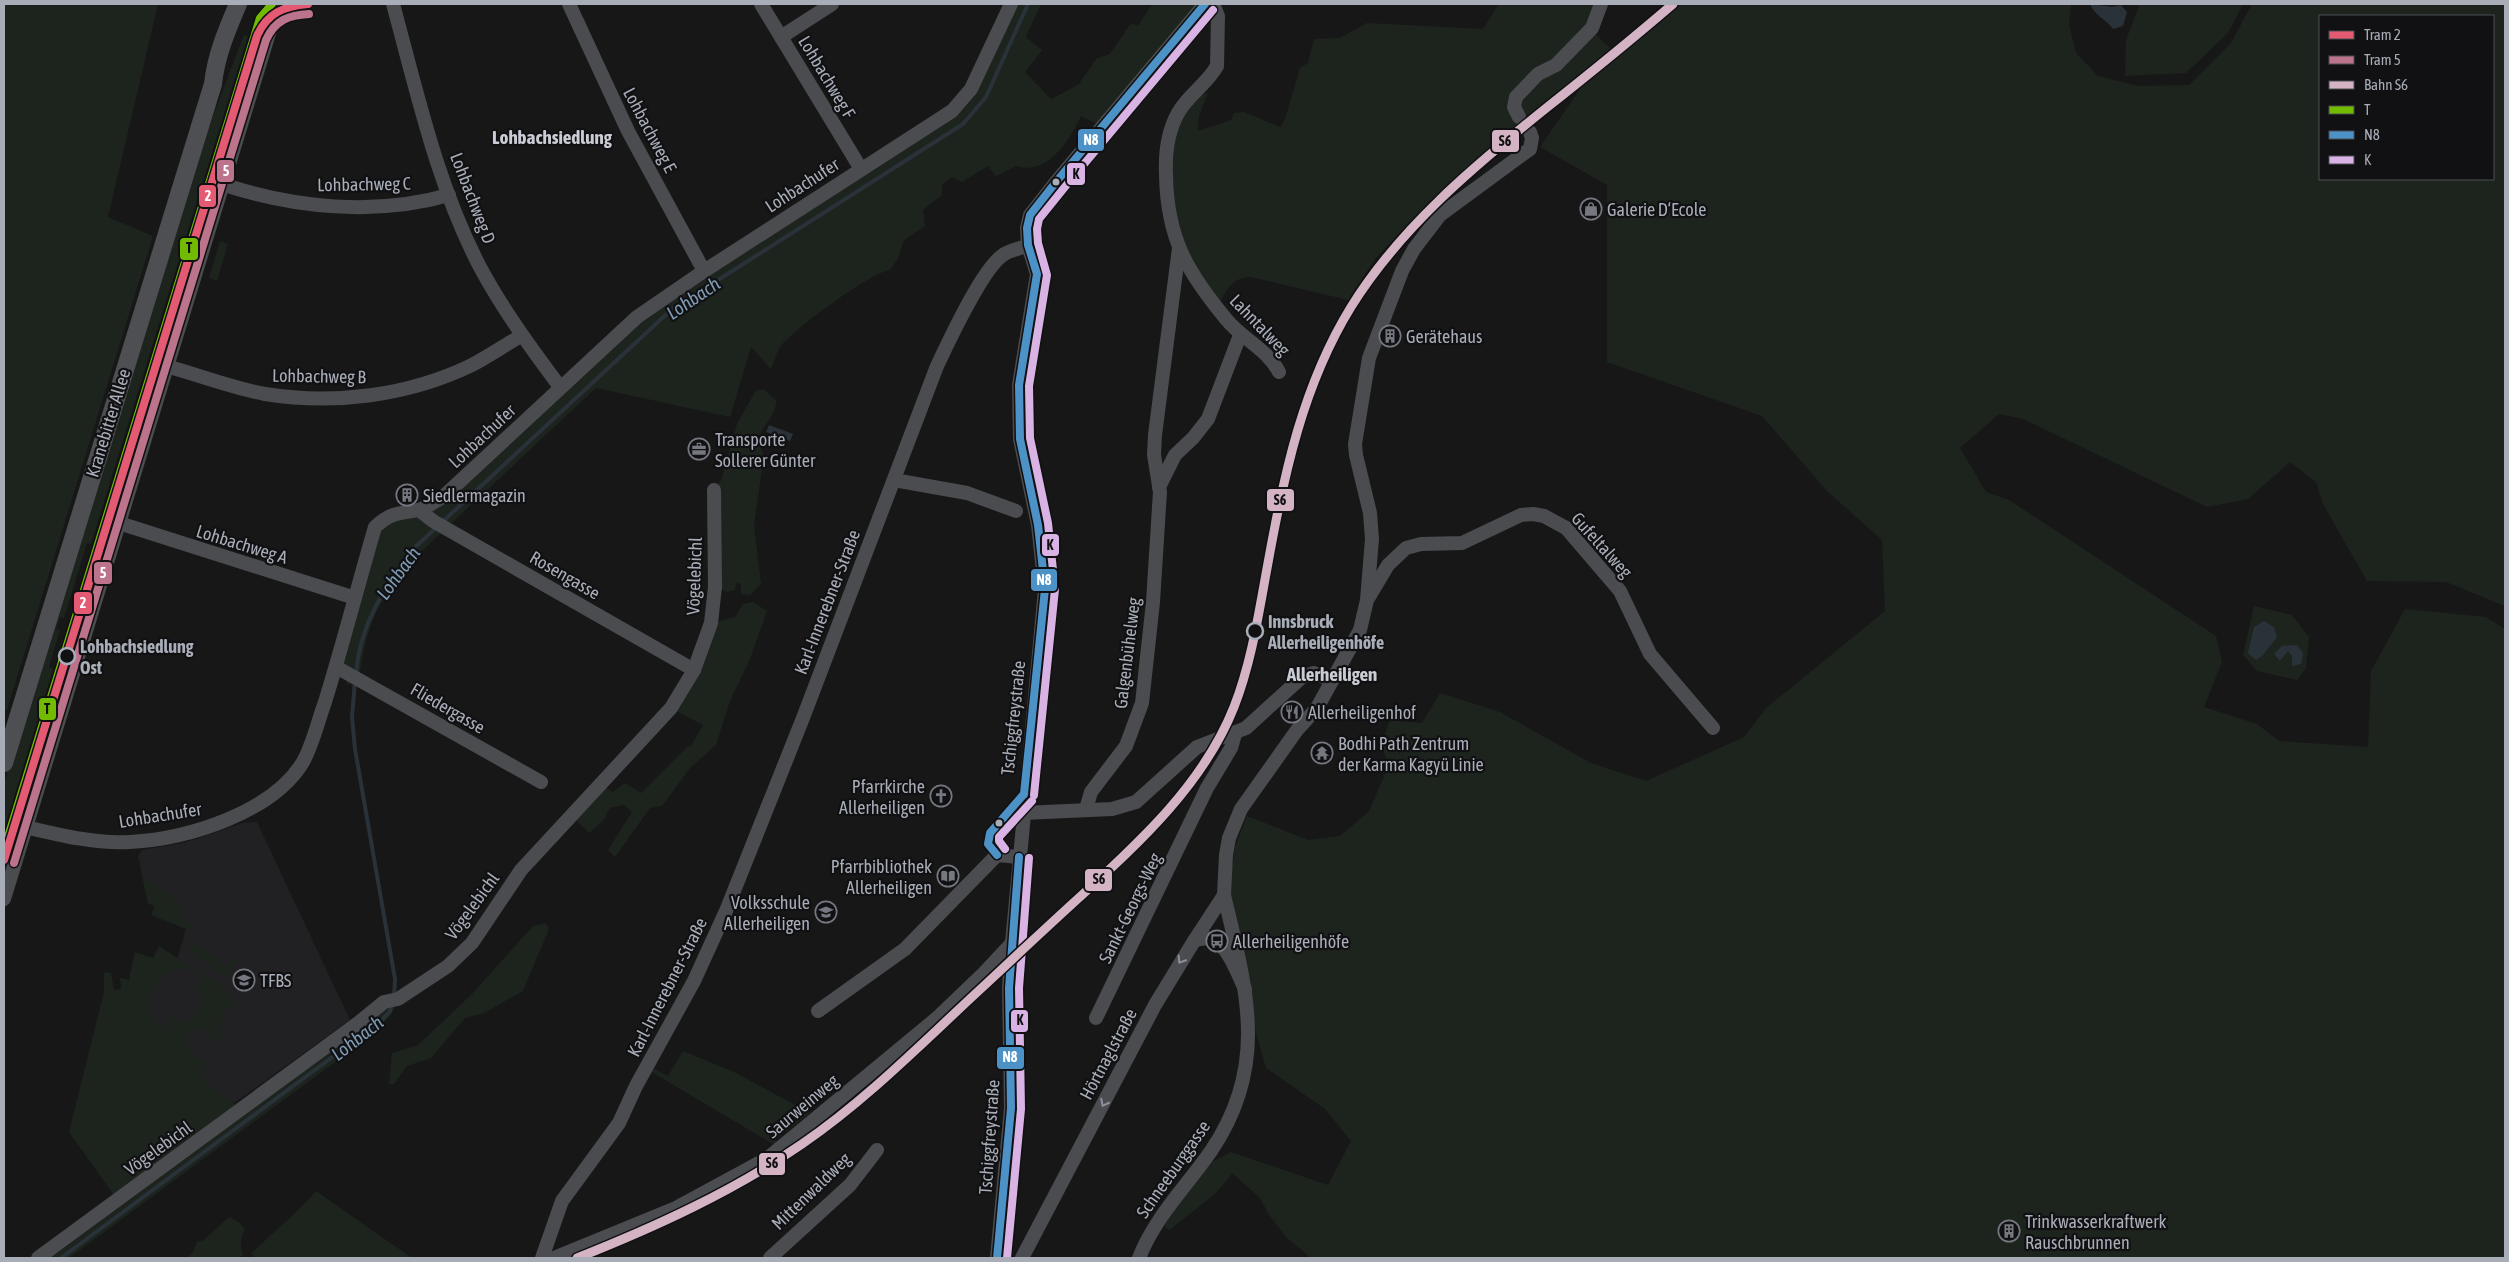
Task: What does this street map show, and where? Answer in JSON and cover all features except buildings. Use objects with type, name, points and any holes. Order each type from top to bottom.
[{"type":"main road","name":"Kranebitter Allee","points":[[212,84],[214,68],[223,39],[238,4]]},
{"type":"main road","name":"Kranebitter Allee","points":[[4,763],[212,84],[252,4]]},
{"type":"street","points":[[4,899],[278,4]]},
{"type":"street","name":"Lohbachweg D","points":[[394,4],[420,105],[449,195],[480,265],[521,336],[560,387]]},
{"type":"street","name":"Lohbachweg E","points":[[569,4],[628,131],[704,270]]},
{"type":"street","name":"Lohbachweg F","points":[[761,4],[861,169]]},
{"type":"street","points":[[781,37],[832,4]]},
{"type":"street","name":"Lohbachufer","points":[[26,827],[74,838],[130,842],[190,833],[223,823],[253,808],[293,776],[304,761],[341,670],[354,598],[376,527],[387,516],[404,511],[419,510],[443,497],[637,317],[704,270],[952,111],[972,89],[1011,4]]},
{"type":"street","points":[[1028,245],[1027,228],[1030,215],[1205,4]]},
{"type":"street","name":"Lahntalweg","points":[[1213,4],[1218,16],[1217,66],[1213,73],[1189,96],[1177,114],[1169,136],[1165,161],[1167,211],[1179,248],[1195,281],[1240,335],[1258,347],[1279,372]]},
{"type":"street","points":[[1520,117],[1514,107],[1516,97],[1538,74],[1556,65],[1592,28],[1601,4]]},
{"type":"street","points":[[1297,730],[1316,708],[1360,630],[1367,600],[1372,539],[1370,513],[1356,455],[1356,444],[1365,374],[1376,338],[1408,260],[1431,224],[1464,197],[1525,153],[1531,138]]},
{"type":"street","name":"Lohbachweg C","points":[[222,184],[260,196],[329,206],[429,201],[449,195]]},
{"type":"street","name":"Karl-Innerebner-Straße","points":[[542,1258],[562,1201],[616,1130],[636,1086],[694,981],[722,920],[937,366],[990,267],[1004,254],[1028,245]]},
{"type":"street","name":"Tschiggfreystraße","points":[[997,1258],[1011,1108],[1010,988],[1012,943],[1045,589],[1038,525],[1020,439],[1019,385],[1036,274],[1028,245]]},
{"type":"street","name":"Galgenbühelweg","points":[[1086,809],[1091,792],[1126,746],[1142,703],[1153,602],[1159,487],[1154,455],[1155,435],[1179,248]]},
{"type":"street","name":"Galgenbühelweg","points":[[1159,487],[1175,455],[1193,438],[1208,419],[1240,335]]},
{"type":"street","name":"Lohbachweg B","points":[[166,366],[265,394],[325,398],[375,396],[410,387],[472,365],[521,336]]},
{"type":"street","points":[[894,480],[967,493],[1016,511]]},
{"type":"street","name":"Vögelebichl","points":[[38,1258],[357,1024],[391,1000],[448,966],[472,943],[521,870],[671,708],[694,670],[711,623],[714,596],[714,490]]},
{"type":"street","name":"Rosengasse","points":[[419,510],[439,524],[694,670]]},
{"type":"street","name":"Gufeltalweg","points":[[1297,730],[1367,600],[1388,565],[1406,548],[1421,544],[1462,543],[1521,515],[1533,514],[1544,516],[1566,528],[1620,591],[1650,654],[1713,728]]},
{"type":"street","name":"Lohbachweg A","points":[[119,523],[354,598]]},
{"type":"street","name":"Fliedergasse","points":[[341,670],[540,782]]},
{"type":"street","points":[[1023,814],[1112,809],[1136,802],[1197,747],[1212,740],[1235,734],[1255,722],[1302,677],[1314,673],[1325,678]]},
{"type":"street","name":"Schneeburggasse","points":[[1139,1258],[1158,1221],[1211,1151],[1237,1103],[1248,1060],[1245,989],[1224,895],[1226,855],[1235,823],[1249,796],[1297,730]]},
{"type":"street","name":"Sankt-Georgs-Weg","points":[[1096,1018],[1207,788],[1230,748],[1235,734]]},
{"type":"street","points":[[818,1011],[899,954],[998,855],[1019,857]]},
{"type":"street","name":"Hörtnaglstraße","points":[[1022,1258],[1155,1005],[1194,940],[1224,895]]},
{"type":"street","points":[[1194,940],[1208,937],[1217,941],[1229,956],[1245,989]]},
{"type":"street","name":"Saurweinweg","points":[[554,1258],[668,1212],[768,1158],[936,1018],[1012,943]]},
{"type":"street","name":"Mittenwaldweg","points":[[770,1258],[850,1185],[877,1150]]},
{"type":"shaded area","points":[[4,4],[158,4],[108,217],[153,236],[7,710],[4,708]]},
{"type":"shaded area","points":[[1011,4],[1041,4],[1026,37],[1042,50],[1025,72],[1051,99],[1078,85],[1097,58],[1110,54],[1131,23],[1138,26],[1152,4],[1205,4],[1101,126],[1081,116],[1064,145],[1056,154],[1038,166],[1027,168],[1016,166],[996,176],[988,166],[962,182],[952,177],[942,185],[942,195],[923,210],[925,226],[904,240],[898,258],[890,270],[867,280],[799,328],[780,347],[771,369],[751,347],[730,417],[596,388],[410,562],[389,591],[375,616],[366,643],[359,679],[347,685],[346,673],[336,667],[376,527],[419,510],[637,317],[952,111]]},
{"type":"shaded area","points":[[1499,4],[1601,4],[1591,30],[1611,49],[1665,4],[2071,4],[2069,24],[2076,53],[2098,76],[2138,86],[2189,85],[2231,43],[2252,4],[2505,4],[2505,606],[2446,582],[2367,581],[2323,504],[2316,482],[2290,462],[2248,499],[2207,507],[2023,419],[1999,414],[1960,448],[1986,492],[2009,500],[2216,636],[2222,662],[2204,707],[2257,724],[2279,741],[2368,747],[2371,671],[2405,609],[2486,617],[2505,629],[2505,1258],[1311,1258],[1286,1237],[1269,1215],[1260,1198],[1232,1173],[1219,1190],[1203,1204],[1170,1230],[1166,1228],[1163,1221],[1206,1165],[1231,1152],[1328,1185],[1351,1141],[1325,1109],[1266,1068],[1256,1033],[1250,982],[1228,895],[1235,847],[1247,816],[1308,840],[1340,836],[1369,811],[1389,765],[1381,745],[1390,720],[1422,723],[1440,693],[1500,712],[1591,763],[1646,781],[1744,737],[1766,708],[1885,611],[1882,540],[1827,491],[1762,416],[1607,362],[1607,185],[1540,147],[1598,63],[1458,176],[1421,211],[1376,258],[1348,300],[1251,277],[1238,280],[1230,286],[1216,308],[1186,265],[1165,161],[1189,96],[1208,93],[1199,116],[1198,131],[1231,120],[1234,113],[1244,112],[1280,127],[1285,119],[1300,68],[1308,63],[1314,39],[1340,38],[1367,23],[1483,29]]},
{"type":"shaded area","points":[[2090,4],[2112,7],[2121,5],[2127,12],[2123,26],[2113,29],[2094,11]]},
{"type":"shaded area","points":[[2140,4],[2243,4],[2228,33],[2186,73],[2125,76],[2126,40]]},
{"type":"shaded area","points":[[244,35],[248,36],[91,544],[87,543],[64,618],[60,617],[56,629],[60,630],[49,667],[53,669],[4,830],[4,784],[167,254],[207,132]]},
{"type":"shaded area","points":[[220,241],[228,244],[217,281],[209,278]]},
{"type":"shaded area","points":[[756,390],[764,390],[776,400],[775,408],[761,432],[760,438],[760,446],[764,455],[754,525],[761,584],[750,595],[741,594],[741,584],[736,583],[735,590],[727,592],[715,587],[714,490],[722,478],[737,424]]},
{"type":"shaded area","points":[[769,425],[793,434],[790,441],[766,432]]},
{"type":"shaded area","points":[[753,602],[767,611],[750,659],[730,701],[716,745],[690,768],[662,806],[650,808],[615,857],[608,850],[632,812],[624,805],[610,808],[603,821],[589,833],[572,816],[602,785],[613,792],[625,783],[641,793],[687,747],[691,746],[703,725],[671,708],[711,623],[735,617],[743,604]]},
{"type":"shaded area","points":[[2254,606],[2292,615],[2309,637],[2306,668],[2297,680],[2257,671],[2243,655]]},
{"type":"shaded area","points":[[2264,621],[2274,627],[2277,637],[2262,656],[2256,660],[2248,653],[2254,627]]},
{"type":"shaded area","points":[[2297,645],[2303,653],[2301,664],[2292,666],[2292,656],[2288,651],[2280,661],[2274,654],[2282,646]]},
{"type":"shaded area","points":[[55,706],[59,707],[4,886],[4,873]]},
{"type":"shaded area","name":"TFBS","points":[[257,822],[350,1020],[199,1128],[146,1004],[152,985],[177,960],[186,929],[151,915],[155,907],[148,903],[138,856],[142,850],[183,843],[243,823]]},
{"type":"shaded area","points":[[149,880],[184,907],[179,915],[194,926],[192,929],[187,929],[151,915],[155,907],[148,903],[143,881]]},
{"type":"shaded area","points":[[546,923],[549,929],[523,991],[484,1013],[465,1018],[431,1058],[407,1066],[394,1084],[389,1084],[392,1053],[418,1045],[471,995],[533,926]]},
{"type":"shaded area","points":[[195,943],[226,966],[232,957],[237,960],[226,977],[188,952]]},
{"type":"shaded area","points":[[159,946],[221,986],[237,1001],[232,1008],[228,1006],[223,1013],[226,1016],[220,1023],[223,1026],[219,1033],[223,1036],[217,1044],[195,1027],[185,1041],[190,1046],[188,1049],[208,1064],[199,1077],[235,1105],[114,1195],[69,1132],[104,992],[104,972],[111,973],[114,990],[121,989],[120,978],[129,980],[135,952],[153,958]],"holes":[[[185,968],[204,977],[194,989],[205,997],[186,1024],[174,1016],[165,1028],[155,1020],[150,1011],[149,1001],[151,992],[164,976]]]},
{"type":"shaded area","points":[[398,999],[392,1014],[372,1035],[69,1258],[50,1258],[337,1047]]},
{"type":"shaded area","points":[[683,1051],[734,1072],[810,1113],[775,1140],[781,1144],[778,1147],[650,1071],[652,1068],[668,1076]]},
{"type":"shaded area","points":[[316,1191],[412,1258],[256,1258],[251,1254]]},
{"type":"shaded area","points":[[229,1217],[239,1222],[245,1230],[241,1242],[243,1254],[240,1258],[187,1258],[193,1252],[197,1242],[204,1240]]},
{"type":"waterway","name":"Lohbach","points":[[356,674],[358,656],[368,623],[383,593],[412,550],[671,310],[963,124],[986,97],[1028,4]]},
{"type":"waterway","name":"Lohbach","points":[[355,681],[352,717],[355,749],[395,979],[394,997]]},
{"type":"waterway","name":"Lohbach","points":[[61,1258],[381,1021],[390,1011],[392,1004]]},
{"type":"tram line","name":"2","points":[[4,860],[257,36],[261,28],[277,12],[308,4]]},
{"type":"tram line","name":"5","points":[[14,863],[266,40],[278,23],[289,17],[309,14]]},
{"type":"rail line","name":"S6","points":[[577,1258],[664,1221],[721,1193],[802,1144],[827,1126],[874,1088],[919,1047],[1126,854],[1169,809],[1206,761],[1234,707],[1246,672],[1281,496],[1298,431],[1320,367],[1351,307],[1370,278],[1392,251],[1439,200],[1491,153],[1673,4]]},
{"type":"transit line","name":"T","points":[[4,850],[260,18],[272,4]]},
{"type":"transit line","name":"N8","points":[[1024,794],[1045,589],[1038,525],[1020,439],[1019,385],[1037,274],[1028,245],[1027,228],[1030,215],[1056,182],[1205,4]]},
{"type":"transit line","name":"K","points":[[1034,795],[1055,589],[1048,523],[1030,438],[1029,386],[1047,275],[1038,243],[1037,229],[1039,219],[1213,10]]},
{"type":"transit line","name":"N8","points":[[997,855],[988,844],[990,833],[1024,794]]},
{"type":"transit line","name":"K","points":[[1005,849],[999,841],[999,837],[1032,801]]},
{"type":"transit line","name":"N8","points":[[997,1258],[1011,1108],[1009,988],[1019,857]]},
{"type":"transit line","name":"K","points":[[1007,1258],[1021,1109],[1019,988],[1029,858]]},
{"type":"place","name":"Galerie D‘Ecole","points":[[1591,209]]},
{"type":"place","name":"Gerätehaus","points":[[1390,336]]},
{"type":"place","name":"Transporte Sollerer Günter","points":[[699,449]]},
{"type":"place","name":"Siedlermagazin","points":[[407,495]]},
{"type":"place","name":"Innsbruck Allerheiligenhöfe","points":[[1255,631]]},
{"type":"place","name":"Lohbachsiedlung Ost","points":[[67,656]]},
{"type":"place","name":"Allerheiligenhof","points":[[1292,712]]},
{"type":"place","name":"Bodhi Path Zentrum der Karma Kagyü Linie","points":[[1322,753]]},
{"type":"place","name":"Pfarrkirche Allerheiligen","points":[[941,796]]},
{"type":"place","name":"Pfarrbibliothek Allerheiligen","points":[[948,876]]},
{"type":"place","name":"Volksschule Allerheiligen","points":[[826,912]]},
{"type":"place","name":"Allerheiligenhöfe","points":[[1217,941]]},
{"type":"place","name":"TFBS","points":[[244,980]]},
{"type":"place","name":"Trinkwasserkraftwerk Rauschbrunnen","points":[[2009,1231]]},
{"type":"district","name":"Lohbachsiedlung","points":[[552,137]]},
{"type":"district","name":"Allerheiligen","points":[[1332,674]]}]
